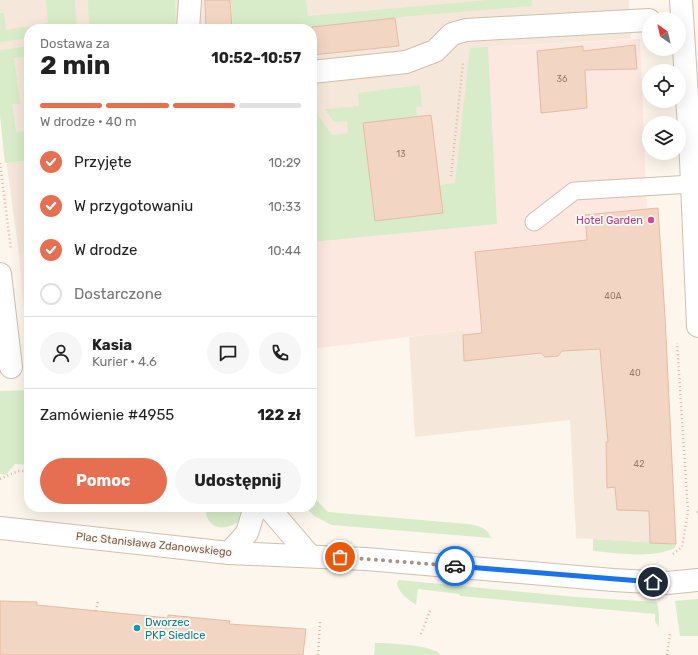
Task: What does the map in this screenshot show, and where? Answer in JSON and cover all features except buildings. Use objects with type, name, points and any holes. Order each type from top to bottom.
[{"type":"street","points":[[188,24],[190,0]]},
{"type":"street","points":[[681,8],[692,184],[698,326]]},
{"type":"street","points":[[317,71],[406,62],[435,50],[452,34],[466,30],[642,20]]},
{"type":"street","points":[[0,274],[13,368]]},
{"type":"street","points":[[229,553],[247,533],[253,512]]},
{"type":"street","points":[[272,512],[309,555]]},
{"type":"street","name":"Plac Stanisława Zdanowskiego","points":[[0,528],[229,553],[309,555],[613,580],[667,583],[698,580]]},
{"type":"lane","points":[[534,222],[574,191],[692,184]]},
{"type":"path","points":[[451,176],[466,30]]},
{"type":"path","points":[[0,163],[12,255]]},
{"type":"path","points":[[671,555],[682,547],[688,511],[676,336]]},
{"type":"path","points":[[0,480],[18,471],[24,471]]},
{"type":"path","points":[[96,611],[98,601]]},
{"type":"path","points":[[421,634],[431,608]]},
{"type":"path","points":[[318,655],[320,622]]},
{"type":"path","points":[[667,655],[670,634]]},
{"type":"shaded area","points":[[0,0],[629,0],[631,39],[489,47],[497,224],[317,242],[317,24],[24,24],[24,254],[19,254],[0,115]]},
{"type":"shaded area","points":[[640,39],[643,116],[642,160],[645,160],[647,209],[658,209],[665,317],[482,330],[482,333],[463,335],[463,330],[317,348],[317,242],[497,224],[488,47]]},
{"type":"shaded area","points":[[19,254],[24,254],[24,312]]},
{"type":"shaded area","points":[[665,317],[676,544],[576,538],[570,420],[415,437],[409,337],[464,330],[463,334],[482,333],[482,330]]},
{"type":"green space","points":[[46,0],[75,0],[77,24],[42,24],[48,23]]},
{"type":"green space","points":[[88,0],[175,0],[176,24],[89,24]]},
{"type":"green space","points":[[231,0],[306,0],[308,16],[488,0],[532,0],[532,6],[411,16],[317,26],[317,24],[233,24]]},
{"type":"green space","points":[[0,13],[4,13],[6,30],[24,27],[24,39],[0,42]]},
{"type":"green space","points":[[24,47],[24,57],[14,58],[20,104],[12,104],[16,132],[24,131],[24,161],[5,163],[0,115],[0,50]]},
{"type":"green space","points":[[488,47],[497,224],[317,242],[317,114],[332,135],[348,133],[347,121],[334,122],[325,109],[359,106],[358,93],[420,85],[422,106],[416,107],[417,117],[363,124],[375,221],[442,213],[439,185],[455,183],[470,48]]},
{"type":"green space","points":[[24,390],[24,465],[15,464],[6,475],[0,474],[0,391]]},
{"type":"green space","points":[[317,501],[328,512],[479,526],[487,531],[491,538],[332,525],[314,516],[310,512],[317,512]]},
{"type":"green space","points":[[206,512],[242,512],[240,520],[228,527],[217,527],[208,520]]},
{"type":"green space","points":[[593,539],[676,544],[675,548],[655,553],[624,554],[593,551]]},
{"type":"green space","points":[[399,580],[576,597],[657,602],[659,628],[655,621],[655,614],[460,596],[459,594],[418,589],[416,605],[399,590],[397,583]]},
{"type":"green space","points":[[698,599],[698,636],[680,636],[675,601]]},
{"type":"green space","points":[[375,643],[421,647],[430,649],[440,655],[374,655]]},
{"type":"way so far","points":[[340,557],[455,566]]},
{"type":"place","name":"Hotel Garden","points":[[651,220]]},
{"type":"place","name":"Dworzec PKP Siedlce","points":[[137,628]]},
{"type":"route","points":[[455,566],[613,580],[653,582]]}]
